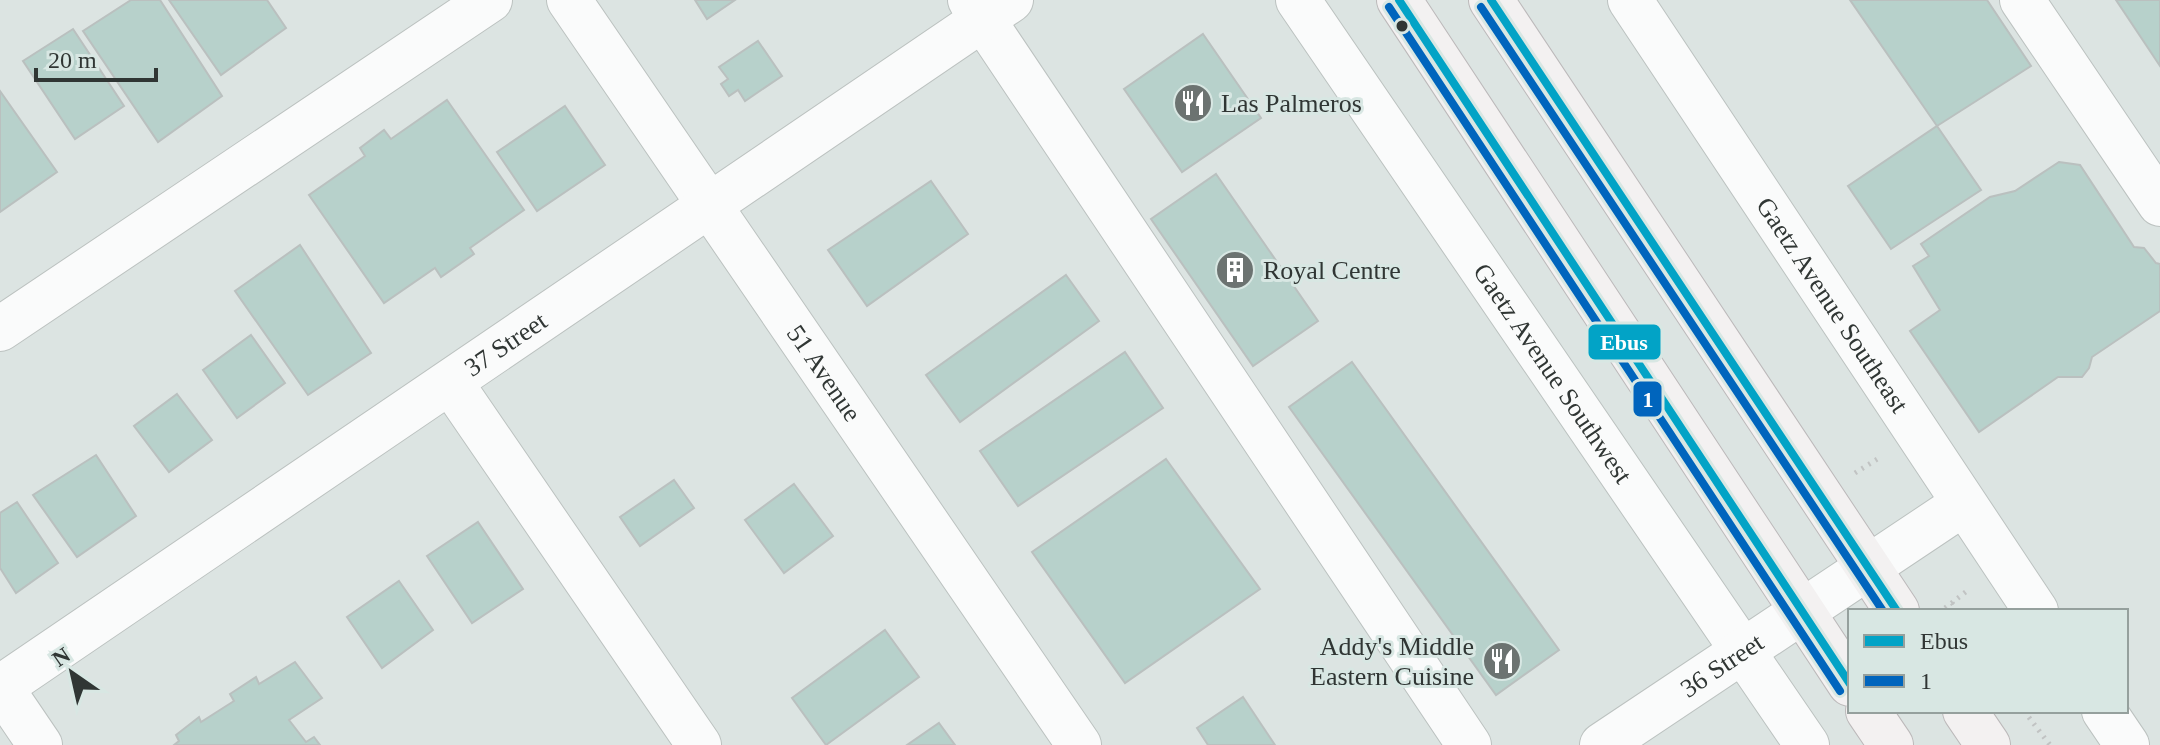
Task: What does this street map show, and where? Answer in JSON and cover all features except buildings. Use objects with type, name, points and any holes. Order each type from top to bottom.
[{"type":"main road","points":[[1399,0],[1848,681]]},
{"type":"main road","points":[[1502,7],[1896,609]]},
{"type":"main road","points":[[1869,713],[1891,745]]},
{"type":"main road","points":[[1966,713],[1988,745]]},
{"type":"street","points":[[0,329],[490,0]]},
{"type":"street","name":"51 Avenue","points":[[569,0],[1079,745]]},
{"type":"street","name":"Gaetz Avenue Southwest","points":[[1298,0],[1807,745]]},
{"type":"street","name":"Gaetz Avenue Southeast","points":[[1630,0],[2035,609]]},
{"type":"street","points":[[2022,0],[2160,204]]},
{"type":"street","points":[[988,6],[1469,745]]},
{"type":"street","name":"37 Street","points":[[1,687],[708,206],[988,6]]},
{"type":"street","points":[[451,383],[699,745]]},
{"type":"street","name":"36 Street","points":[[1602,745],[1963,504]]},
{"type":"street","points":[[1,687],[40,745]]},
{"type":"street","points":[[2105,713],[2127,745]]},
{"type":"path","points":[[1854,473],[1879,458]]},
{"type":"path","points":[[1945,608],[1967,591]]},
{"type":"path","points":[[1952,603],[1956,609]]},
{"type":"path","points":[[2026,713],[2050,745]]},
{"type":"transit line","name":"Ebus","points":[[1399,0],[1848,681]]},
{"type":"transit line","name":"Ebus","points":[[1491,0],[1896,609]]},
{"type":"transit line","name":"1","points":[[1389,7],[1840,691]]},
{"type":"transit line","name":"1","points":[[1481,7],[1882,609]]},
{"type":"place","name":"Las Palmeros","points":[[1193,103]]},
{"type":"place","name":"Royal Centre","points":[[1235,270]]},
{"type":"place","name":"Addy's Middle Eastern Cuisine","points":[[1502,661]]}]
